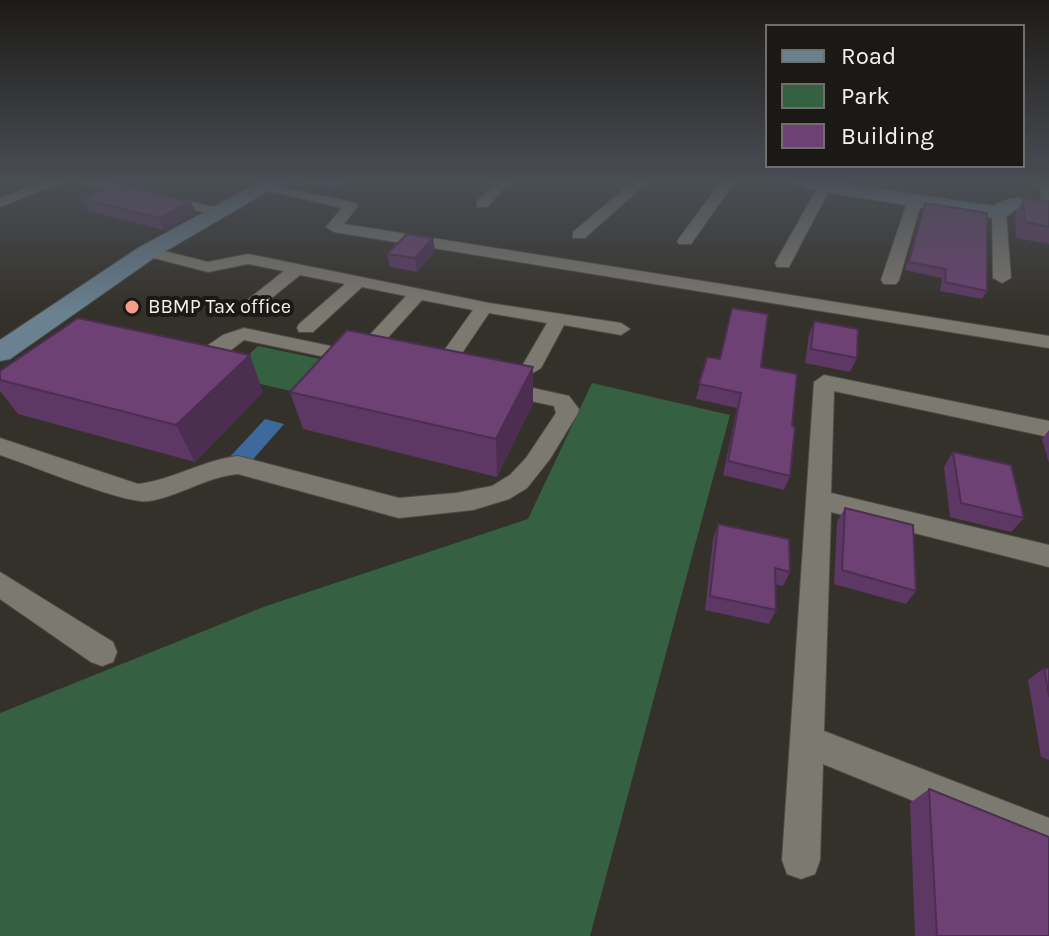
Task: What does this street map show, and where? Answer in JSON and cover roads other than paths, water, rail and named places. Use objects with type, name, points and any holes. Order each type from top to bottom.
[{"type":"street","points":[[0,353],[11,338],[193,227]]},
{"type":"street","points":[[334,227],[1049,342]]},
{"type":"street","points":[[579,235],[589,227]]},
{"type":"street","points":[[685,241],[695,227]]},
{"type":"street","points":[[783,263],[798,227]]},
{"type":"street","points":[[890,280],[907,227]]},
{"type":"street","points":[[1000,227],[1002,278]]},
{"type":"street","points":[[148,252],[208,267],[248,259],[484,307],[621,329]]},
{"type":"street","points":[[247,309],[297,269]]},
{"type":"street","points":[[306,328],[358,282]]},
{"type":"street","points":[[375,340],[418,294]]},
{"type":"street","points":[[451,355],[484,307]]},
{"type":"street","points":[[531,368],[558,319]]},
{"type":"street","points":[[176,359],[196,363],[203,361],[232,337],[244,334],[387,364]]},
{"type":"street","points":[[801,860],[824,382],[1049,429]]},
{"type":"street","points":[[0,446],[138,493],[159,492],[222,466],[238,465],[399,508],[423,507],[509,490],[524,475],[567,413],[568,409],[561,401],[478,383]]},
{"type":"street","points":[[819,500],[1049,556]]},
{"type":"street","points":[[0,584],[102,652]]},
{"type":"street","points":[[807,741],[1049,837]]},
{"type":"water","points":[[265,419],[284,424],[248,465],[228,459]]},
{"type":"place","name":"BBMP Tax office","points":[[132,307]]}]
